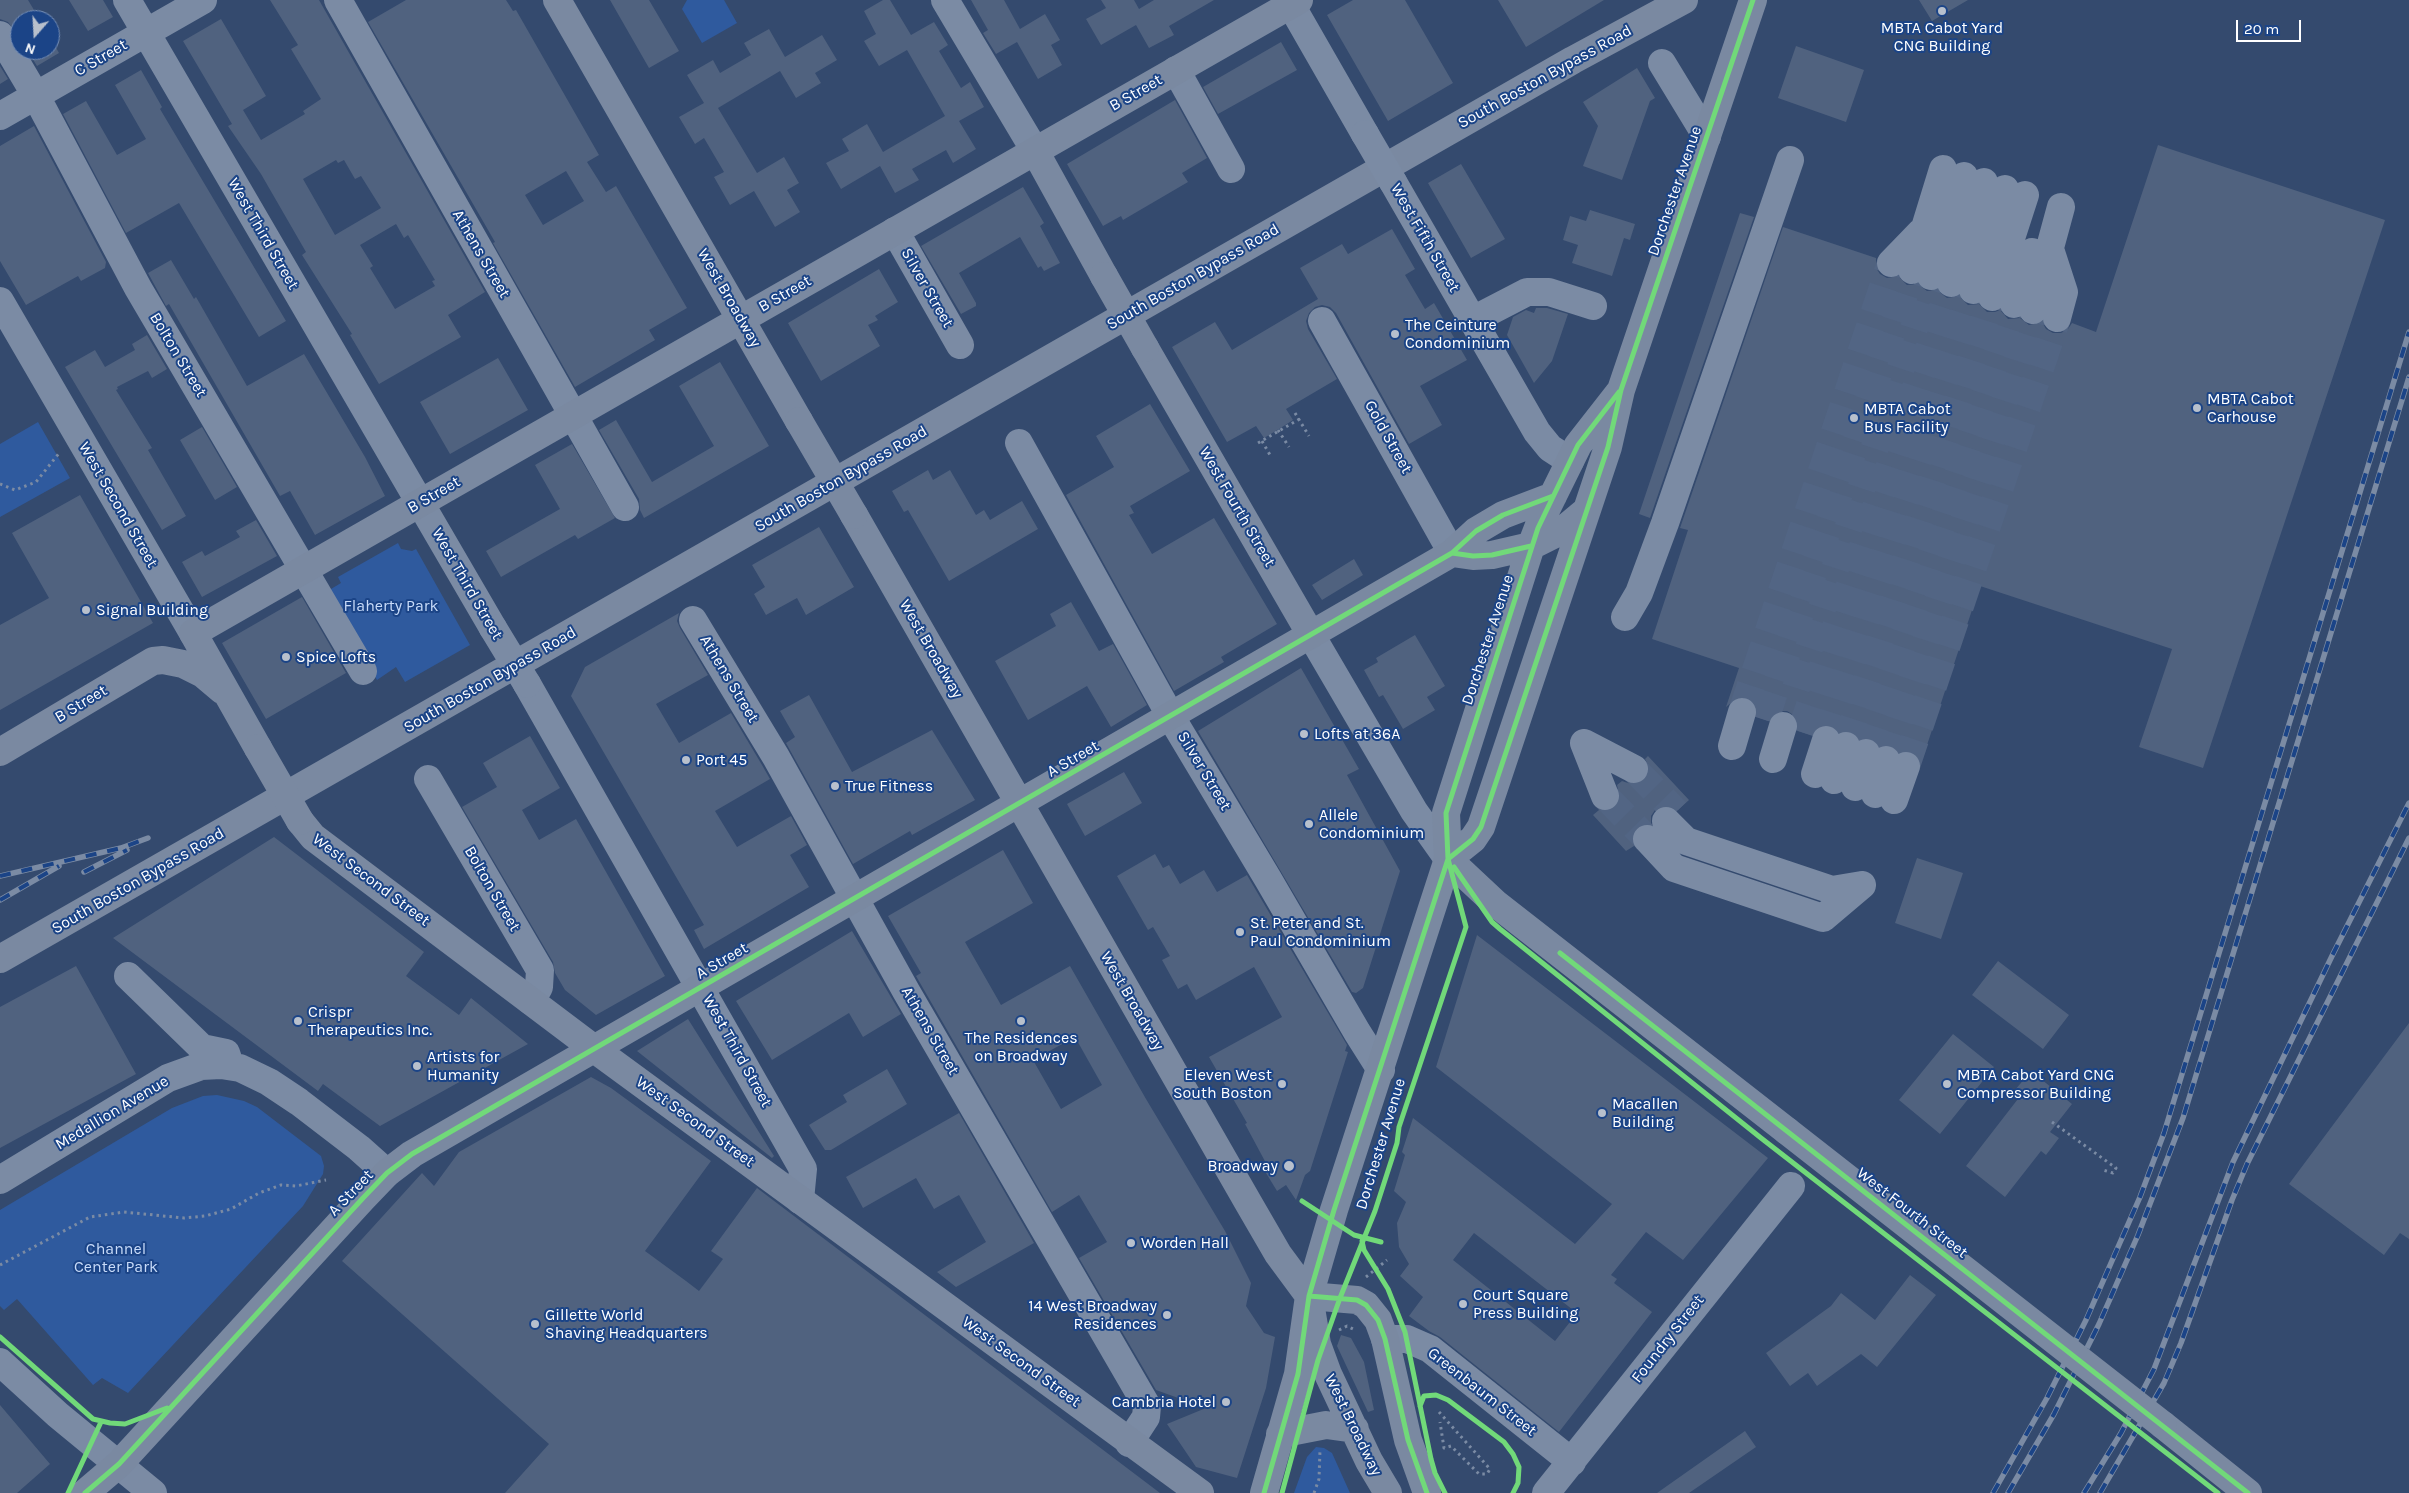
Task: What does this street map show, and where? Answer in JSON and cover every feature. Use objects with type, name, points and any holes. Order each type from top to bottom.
[{"type":"main road","name":"West Broadway","points":[[557,0],[1278,1254],[1309,1296],[1320,1354],[1369,1461],[1388,1493]]},
{"type":"main road","name":"South Boston Bypass Road","points":[[0,959],[1574,60],[1684,0]]},
{"type":"main road","name":"Dorchester Avenue","points":[[1448,859],[1473,839],[1481,827],[1608,447],[1620,390],[1753,0]]},
{"type":"main road","name":"B Street","points":[[193,633],[1176,70],[1289,3]]},
{"type":"main road","name":"West Fourth Street","points":[[1034,151],[1145,348],[1311,635]]},
{"type":"main road","name":"Dorchester Avenue","points":[[1264,1493],[1298,1374],[1309,1296],[1334,1210],[1448,859],[1446,813],[1531,546],[1553,496],[1582,439],[1620,390]]},
{"type":"main road","name":"A Street","points":[[85,1493],[119,1464],[387,1173],[441,1136],[562,1069],[593,1048],[702,988],[1452,553],[1469,536],[1482,527],[1504,515],[1553,496]]},
{"type":"main road","points":[[1452,553],[1473,556],[1492,555],[1531,546],[1563,530],[1587,510]]},
{"type":"main road","name":"West Second Street","points":[[193,633],[300,822],[313,837],[593,1048],[1200,1493]]},
{"type":"main road","name":"B Street","points":[[0,752],[144,665],[163,660]]},
{"type":"main road","name":"West Second Street","points":[[163,660],[183,664],[213,681],[237,709]]},
{"type":"main road","name":"West Fourth Street","points":[[1448,859],[1495,903],[2248,1493]]},
{"type":"main road","points":[[1309,1296],[1357,1300],[1366,1306],[1378,1320],[1385,1338],[1408,1440],[1427,1493]]},
{"type":"main road","points":[[1280,1434],[1326,1426],[1355,1429]]},
{"type":"street","name":"West Third Street","points":[[126,0],[527,684],[702,988],[803,1169],[800,1200]]},
{"type":"street","name":"C Street","points":[[0,116],[203,0]]},
{"type":"street","name":"Athens Street","points":[[338,0],[624,507]]},
{"type":"street","points":[[945,0],[1034,151]]},
{"type":"street","name":"West Fifth Street","points":[[1289,3],[1541,438],[1556,453],[1570,462]]},
{"type":"street","name":"Bolton Street","points":[[0,34],[36,96],[138,288],[363,671]]},
{"type":"street","points":[[1662,63],[1707,136]]},
{"type":"street","points":[[1176,70],[1231,169]]},
{"type":"street","points":[[1625,617],[1639,593],[1665,522],[1790,160]]},
{"type":"street","points":[[1973,290],[1925,227],[2004,189]]},
{"type":"street","points":[[1973,290],[2050,249],[2004,189]]},
{"type":"street","points":[[1973,290],[2004,189]]},
{"type":"street","points":[[1973,290],[2004,189]]},
{"type":"street","points":[[1973,290],[2004,189]]},
{"type":"street","name":"Silver Street","points":[[895,231],[960,345]]},
{"type":"street","points":[[1473,320],[1527,292],[1549,292],[1593,306]]},
{"type":"street","name":"West Second Street","points":[[0,300],[193,633]]},
{"type":"street","name":"Gold Street","points":[[1322,321],[1452,553]]},
{"type":"street","name":"Silver Street","points":[[1019,443],[1171,717],[1381,1070]]},
{"type":"street","name":"Athens Street","points":[[693,620],[776,756],[906,991],[1147,1406],[1146,1417],[1130,1443]]},
{"type":"street","name":"West Fourth Street","points":[[1311,635],[1414,812],[1448,859]]},
{"type":"street","points":[[1814,773],[1825,739]]},
{"type":"street","points":[[1814,773],[1825,739]]},
{"type":"street","points":[[1814,773],[1825,739]]},
{"type":"street","points":[[1814,773],[1825,739]]},
{"type":"street","points":[[1814,773],[1825,739]]},
{"type":"street","points":[[1584,744],[1620,783],[1584,744]]},
{"type":"street","name":"Bolton Street","points":[[428,779],[540,970],[539,987],[531,1001]]},
{"type":"street","points":[[1661,825],[1690,827],[1862,885],[1823,918],[1674,868],[1661,825]]},
{"type":"street","points":[[128,976],[202,1048],[226,1053],[230,1066],[259,1076],[299,1102],[359,1148],[387,1173]]},
{"type":"street","name":"Medallion Avenue","points":[[0,1180],[177,1074],[201,1066],[230,1066]]},
{"type":"street","name":"Foundry Street","points":[[1546,1493],[1694,1305],[1791,1186]]},
{"type":"street","name":"Greenbaum Street","points":[[1385,1338],[1407,1339],[1430,1349],[1572,1462]]},
{"type":"street","points":[[0,1362],[58,1415],[153,1493]]},
{"type":"path","points":[[1295,413],[1309,436]]},
{"type":"path","points":[[1270,455],[1260,442],[1303,417]]},
{"type":"path","points":[[1279,430],[1289,447]]},
{"type":"path","points":[[0,484],[15,490],[36,482],[75,432]]},
{"type":"path","points":[[2052,1122],[2116,1168],[2113,1174],[2103,1170]]},
{"type":"path","points":[[0,1265],[90,1216],[124,1212],[184,1218],[205,1216],[231,1209],[259,1193],[281,1185],[296,1186],[326,1180]]},
{"type":"path","points":[[1366,1277],[1387,1260]]},
{"type":"path","points":[[1336,1333],[1340,1328],[1347,1326],[1353,1328],[1356,1333]]},
{"type":"path","points":[[1439,1412],[1490,1469],[1487,1474],[1479,1474],[1451,1446],[1444,1448],[1440,1422]]},
{"type":"path","points":[[1314,1493],[1320,1466],[1320,1443]]},
{"type":"green space","points":[[687,0],[724,0],[737,23],[702,43],[682,9]]},
{"type":"green space","points":[[38,422],[70,478],[0,517],[0,444]]},
{"type":"green space","name":"Flaherty Park","points":[[398,543],[401,549],[412,551],[416,549],[470,645],[405,682],[396,667],[377,680],[326,592],[341,583],[338,577]]},
{"type":"green space","name":"Channel Center Park","points":[[217,1095],[244,1101],[257,1107],[321,1156],[324,1166],[323,1174],[303,1206],[128,1393],[102,1378],[93,1385],[17,1299],[4,1310],[0,1306],[0,1210],[172,1108],[203,1096]]},
{"type":"green space","points":[[1316,1447],[1324,1448],[1332,1453],[1350,1493],[1294,1493],[1307,1457]]},
{"type":"building","points":[[0,0],[28,0],[34,10],[10,10],[10,25],[0,19]]},
{"type":"building","points":[[69,0],[103,0],[113,17],[88,31]]},
{"type":"building","points":[[270,0],[319,0],[485,292],[448,315],[461,337],[379,384],[350,335],[352,334],[302,255],[306,252],[261,174],[228,126],[232,124],[183,41],[221,19],[266,96],[243,110],[261,140],[305,114],[303,111],[321,99],[291,49],[298,45]],"holes":[[[336,160],[338,163],[344,160],[355,179],[361,176],[381,208],[335,235],[303,179]],[[396,224],[404,238],[408,235],[435,280],[432,281],[435,286],[395,309],[370,268],[373,266],[360,245]]]},
{"type":"building","points":[[406,0],[506,0],[513,11],[516,10],[599,155],[587,162],[606,192],[616,186],[687,308],[649,330],[655,340],[575,387],[493,243],[495,242],[368,22]],"holes":[[[566,171],[584,201],[543,225],[525,195]]]},
{"type":"building","points":[[610,0],[649,0],[679,51],[649,68]]},
{"type":"building","points":[[883,0],[890,0],[911,35],[934,22],[948,45],[939,51],[961,88],[970,82],[984,107],[959,121],[976,149],[953,163],[946,150],[912,169],[919,180],[895,193],[880,166],[841,189],[826,163],[849,151],[842,139],[867,124],[883,152],[945,116],[907,50],[879,66],[864,41],[876,34],[864,11]]},
{"type":"building","points":[[971,0],[1004,0],[1020,29],[1045,14],[1060,40],[1051,45],[1062,65],[1038,79],[1017,42],[996,54],[983,33],[988,30]]},
{"type":"building","points":[[1101,0],[1134,0],[1139,9],[1154,0],[1214,0],[1169,26],[1174,35],[1149,48],[1136,25],[1101,45],[1086,19],[1106,8]]},
{"type":"building","points":[[1353,0],[1405,0],[1453,83],[1388,121],[1327,15]]},
{"type":"building","points":[[1498,0],[1604,0],[1526,47]]},
{"type":"building","name":"MBTA Cabot Yard CNG Building","points":[[1919,0],[1968,0],[1932,21]]},
{"type":"building","points":[[769,29],[785,57],[822,35],[837,60],[815,73],[821,83],[796,98],[780,71],[718,108],[757,173],[784,157],[799,183],[787,190],[800,212],[775,227],[754,191],[730,205],[714,177],[724,172],[704,138],[695,144],[679,117],[704,103],[687,75],[713,60],[720,73],[751,55],[744,43]]},
{"type":"building","points":[[1281,42],[1297,70],[1218,114],[1203,87]]},
{"type":"building","points":[[1796,46],[1864,70],[1846,122],[1778,98]]},
{"type":"building","points":[[33,60],[47,60],[37,66]]},
{"type":"building","points":[[0,66],[8,79],[0,84]]},
{"type":"building","points":[[1637,68],[1655,98],[1650,101],[1622,180],[1583,166],[1598,126],[1583,102]]},
{"type":"building","points":[[141,70],[162,107],[160,109],[286,321],[259,337],[179,203],[126,233],[63,114],[86,101],[117,155],[146,139],[115,85]]},
{"type":"building","points":[[1175,100],[1207,158],[1182,173],[1188,182],[1123,220],[1121,216],[1103,226],[1067,164]]},
{"type":"building","points":[[34,126],[106,262],[105,268],[81,281],[78,276],[26,305],[0,261],[0,146]]},
{"type":"building","points":[[2158,145],[2385,220],[2203,768],[2139,747],[2172,649],[1980,586],[1921,763],[1918,756],[1912,751],[1899,752],[1890,745],[1880,746],[1871,738],[1860,739],[1852,731],[1839,732],[1830,725],[1822,725],[1816,728],[1811,735],[1798,731],[1798,723],[1795,716],[1787,711],[1779,711],[1773,714],[1768,721],[1757,717],[1757,708],[1753,701],[1746,697],[1738,697],[1726,707],[1739,668],[1652,639],[1688,530],[1680,528],[1783,227],[1876,258],[1876,268],[1880,274],[1887,278],[1898,276],[1907,285],[1918,284],[1927,291],[1937,290],[1947,298],[1959,296],[1968,305],[1979,304],[1987,312],[2000,310],[2008,319],[2020,318],[2029,325],[2042,322],[2046,329],[2053,333],[2061,333],[2068,329],[2072,323],[2096,332]]},
{"type":"building","points":[[1461,164],[1505,239],[1471,258],[1428,183]]},
{"type":"building","points":[[1023,187],[1044,223],[1040,226],[1060,263],[1044,271],[1041,266],[1038,268],[1020,237],[959,273],[976,303],[976,306],[961,314],[921,246]]},
{"type":"building","points":[[1590,210],[1635,224],[1630,240],[1624,238],[1612,276],[1572,263],[1578,245],[1563,240],[1570,216],[1586,221]]},
{"type":"building","points":[[1740,213],[1754,217],[1650,518],[1639,514]]},
{"type":"building","points":[[1392,229],[1415,269],[1405,275],[1425,309],[1434,303],[1467,360],[1420,386],[1442,425],[1409,444],[1336,313],[1330,307],[1322,305],[1315,307],[1309,313],[1306,321],[1308,329],[1337,379],[1286,409],[1293,420],[1264,438],[1256,426],[1227,442],[1172,347],[1215,322],[1232,350],[1318,299],[1300,268],[1342,244],[1348,254]]},
{"type":"building","points":[[171,260],[194,299],[196,297],[247,386],[304,354],[365,457],[385,496],[315,535],[290,491],[280,496],[169,304],[166,306],[148,273]]},
{"type":"building","points":[[879,269],[898,302],[875,316],[878,320],[868,325],[880,346],[821,381],[788,323]]},
{"type":"building","points":[[1536,308],[1547,308],[1568,314],[1552,361],[1534,383],[1507,335],[1513,317],[1526,310],[1534,313]]},
{"type":"building","points":[[147,335],[167,369],[152,378],[148,371],[117,387],[118,389],[116,390],[152,448],[148,450],[186,516],[162,530],[65,367],[95,350],[105,367],[135,350],[132,344]]},
{"type":"building","points":[[498,358],[528,410],[450,454],[420,402]]},
{"type":"building","points":[[720,362],[769,446],[644,518],[640,510],[639,499],[599,430],[616,420],[652,482],[714,446],[679,386]]},
{"type":"building","points":[[1150,404],[1190,471],[1130,506],[1134,513],[1129,515],[1152,554],[1214,518],[1277,624],[1221,657],[1224,662],[1174,691],[1066,495],[1114,467],[1096,436]]},
{"type":"building","points":[[202,427],[237,487],[215,500],[180,440]]},
{"type":"building","points":[[572,444],[615,518],[578,539],[575,535],[501,577],[486,551],[560,509],[535,465]]},
{"type":"building","points":[[928,470],[933,480],[950,470],[976,515],[984,510],[990,520],[1022,501],[1038,529],[949,581],[908,510],[904,512],[892,491]]},
{"type":"building","name":"Signal Building","points":[[80,495],[153,623],[0,710],[0,625],[49,598],[12,533]]},
{"type":"building","points":[[256,520],[277,556],[202,597],[182,562],[202,551],[205,556],[240,537],[236,531]]},
{"type":"building","points":[[819,527],[854,587],[806,615],[797,598],[766,615],[754,594],[765,587],[752,565]]},
{"type":"building","points":[[1354,559],[1363,575],[1322,600],[1312,585]]},
{"type":"building","name":"Spice Lofts","points":[[302,597],[346,673],[266,719],[222,643]]},
{"type":"building","points":[[1071,602],[1099,651],[1113,644],[1147,705],[1111,727],[1087,686],[1028,720],[995,661],[1056,626],[1050,614]]},
{"type":"building","name":"Port 45","points":[[679,613],[677,621],[680,628],[708,675],[656,704],[679,743],[731,713],[770,779],[715,811],[737,847],[791,816],[807,845],[790,855],[809,887],[704,949],[694,930],[704,925],[571,696],[585,667]]},
{"type":"building","points":[[1415,635],[1445,686],[1427,697],[1435,710],[1403,729],[1383,695],[1379,697],[1364,670],[1378,662],[1376,658]]},
{"type":"building","name":"Allele Condominium","points":[[1301,668],[1359,769],[1347,775],[1400,871],[1363,988],[1356,993],[1352,992],[1198,731]]},
{"type":"building","points":[[809,695],[852,772],[932,730],[975,800],[912,835],[910,831],[853,864],[786,743],[795,737],[780,711]]},
{"type":"building","points":[[530,736],[560,788],[522,810],[539,840],[576,819],[665,976],[596,1015],[565,990],[555,973],[553,962],[462,807],[497,787],[483,763]]},
{"type":"building","points":[[1648,756],[1689,800],[1678,810],[1670,806],[1662,806],[1655,810],[1651,816],[1651,824],[1643,824],[1636,828],[1632,835],[1634,846],[1626,851],[1593,815],[1599,810],[1610,811],[1617,806],[1620,798],[1617,785],[1622,781],[1634,785],[1643,782],[1648,777],[1650,769],[1645,759]]},
{"type":"building","points":[[1124,772],[1142,803],[1085,836],[1067,804]]},
{"type":"building","name":"Crispr Therapeutics Inc.","points":[[274,837],[424,952],[406,976],[459,1015],[471,998],[528,1044],[380,1126],[323,1084],[318,1091],[113,938]]},
{"type":"building","points":[[1003,850],[1033,903],[965,942],[1001,1005],[1070,966],[1146,1099],[1225,1231],[1251,1283],[1246,1306],[1264,1333],[1275,1337],[1266,1388],[1237,1478],[1196,1467],[1167,1424],[1206,1408],[1156,1390],[1079,1258],[1107,1242],[1079,1195],[1052,1212],[916,976],[921,973],[888,916]],"holes":[[[1075,1037],[1102,1085],[1061,1109],[1033,1060]]]},
{"type":"building","points":[[1155,854],[1163,868],[1169,865],[1180,884],[1204,870],[1217,892],[1247,875],[1347,1045],[1345,1051],[1348,1052],[1310,1171],[1305,1175],[1296,1200],[1286,1185],[1277,1191],[1263,1168],[1267,1165],[1245,1124],[1247,1123],[1209,1057],[1282,1017],[1254,967],[1196,1000],[1187,984],[1178,989],[1162,960],[1170,956],[1153,927],[1148,930],[1117,876]]},
{"type":"building","points":[[1917,858],[1963,873],[1941,939],[1895,923]]},
{"type":"building","points":[[852,931],[901,1014],[863,1037],[849,1013],[772,1060],[736,1001]]},
{"type":"building","points":[[1477,935],[1768,1158],[1683,1260],[1646,1232],[1611,1275],[1617,1279],[1614,1283],[1652,1312],[1559,1432],[1440,1337],[1409,1316],[1423,1297],[1400,1276],[1409,1264],[1399,1247],[1397,1223],[1406,1202],[1394,1191],[1405,1155],[1402,1152],[1413,1118],[1575,1244],[1612,1204],[1436,1067]],"holes":[[[1474,1233],[1577,1313],[1555,1341],[1453,1260]]]},
{"type":"building","points":[[1998,961],[2069,1015],[2043,1049],[1972,995]]},
{"type":"building","points":[[76,966],[136,1074],[0,1148],[0,1007]]},
{"type":"building","points":[[688,1019],[774,1156],[772,1158],[637,1051]]},
{"type":"building","points":[[2409,1023],[2409,1239],[2400,1233],[2384,1255],[2289,1184]]},
{"type":"building","name":"MBTA Cabot Yard CNG Compressor Building","points":[[1953,1034],[1994,1067],[1940,1134],[1899,1100]]},
{"type":"building","points":[[887,1069],[907,1104],[831,1150],[825,1150],[809,1125],[847,1102],[843,1095]]},
{"type":"building","points":[[2031,1071],[2072,1104],[2050,1132],[2059,1138],[2046,1155],[2041,1151],[2005,1197],[1966,1166],[2021,1095],[2015,1090]]},
{"type":"building","points":[[591,1077],[611,1088],[711,1161],[645,1251],[699,1291],[723,1259],[711,1251],[757,1188],[1160,1493],[505,1493],[549,1444],[342,1261],[422,1173],[434,1186],[459,1152]]},
{"type":"building","points":[[959,1113],[1034,1243],[956,1287],[937,1272],[986,1242],[959,1195],[934,1209],[916,1178],[863,1208],[846,1177]]},
{"type":"building","points":[[1910,1275],[1936,1295],[1877,1367],[1861,1354],[1817,1386],[1808,1373],[1790,1386],[1766,1353],[1831,1306],[1841,1293],[1875,1320]]},
{"type":"building","points":[[1341,1335],[1351,1338],[1364,1362],[1374,1410],[1368,1412],[1337,1346]]},
{"type":"building","points":[[0,1405],[50,1464],[17,1493],[0,1493]]},
{"type":"building","points":[[1745,1431],[1756,1447],[1689,1493],[1657,1493]]},
{"type":"tunnel","points":[[1742,712],[1891,263]]},
{"type":"tunnel","points":[[1765,720],[1912,270]]},
{"type":"tunnel","points":[[1796,688],[1931,276]]},
{"type":"tunnel","points":[[1801,732],[1951,283]]},
{"type":"tunnel","points":[[1826,740],[1973,290]]},
{"type":"tunnel","points":[[1846,746],[1992,297]]},
{"type":"tunnel","points":[[1866,753],[2014,304]]},
{"type":"tunnel","points":[[1886,760],[2033,310]]},
{"type":"tunnel","points":[[1906,766],[2057,318]]},
{"type":"tunnel","points":[[1634,769],[1676,812]]},
{"type":"tunnel","points":[[1605,796],[1647,839]]},
{"type":"railway","points":[[1993,1493],[2047,1398],[2086,1320],[2140,1197],[2164,1133],[2409,332]]},
{"type":"railway","points":[[2008,1493],[2054,1414],[2099,1324],[2138,1235],[2183,1118],[2409,377]]},
{"type":"railway","points":[[2084,1493],[2121,1433],[2154,1369],[2233,1162],[2332,956],[2409,803]]},
{"type":"railway","points":[[0,876],[121,848],[148,838]]},
{"type":"railway","points":[[2100,1493],[2164,1383],[2181,1343],[2232,1200],[2247,1164],[2409,838]]},
{"type":"railway","points":[[84,872],[127,850]]},
{"type":"railway","points":[[0,900],[59,866]]},
{"type":"cycle path","points":[[1264,1493],[1298,1374],[1309,1296],[1334,1210],[1448,859],[1473,839],[1481,827],[1608,447],[1621,390],[1753,0]]},
{"type":"cycle path","points":[[1282,1493],[1318,1360],[1340,1298],[1375,1211],[1397,1143],[1399,1127],[1466,927],[1448,859],[1446,813],[1538,528],[1578,445],[1619,392]]},
{"type":"cycle path","points":[[85,1493],[119,1464],[387,1173],[412,1154],[1452,553],[1476,531],[1503,515],[1553,496]]},
{"type":"cycle path","points":[[1452,553],[1473,556],[1492,555],[1531,546]]},
{"type":"cycle path","points":[[1454,867],[1492,922],[1500,929],[1761,1138],[2218,1493]]},
{"type":"cycle path","points":[[1560,953],[2248,1493]]},
{"type":"cycle path","points":[[1302,1201],[1354,1235],[1381,1242]]},
{"type":"cycle path","points":[[1362,1241],[1364,1250],[1388,1289],[1405,1332],[1431,1459],[1435,1473],[1445,1493]]},
{"type":"cycle path","points":[[1309,1296],[1357,1300],[1366,1305],[1378,1320],[1385,1339],[1408,1440],[1427,1493]]},
{"type":"cycle path","points":[[0,1337],[93,1419],[125,1424],[167,1408]]},
{"type":"cycle path","points":[[1420,1406],[1424,1396],[1436,1395],[1448,1400],[1504,1442],[1513,1454],[1519,1467],[1518,1483],[1513,1493]]},
{"type":"cycle path","points":[[68,1493],[101,1422]]},
{"type":"place","name":"MBTA Cabot Yard CNG Building","points":[[1942,11]]},
{"type":"place","name":"The Ceinture Condominium","points":[[1395,334]]},
{"type":"place","name":"MBTA Cabot Carhouse","points":[[2197,408]]},
{"type":"place","name":"MBTA Cabot Bus Facility","points":[[1854,418]]},
{"type":"place","name":"Signal Building","points":[[86,610]]},
{"type":"place","name":"Spice Lofts","points":[[286,657]]},
{"type":"place","name":"Lofts at 36A","points":[[1304,734]]},
{"type":"place","name":"Port 45","points":[[686,760]]},
{"type":"place","name":"True Fitness","points":[[835,786]]},
{"type":"place","name":"Allele Condominium","points":[[1309,824]]},
{"type":"place","name":"St. Peter and St. Paul Condominium","points":[[1240,932]]},
{"type":"place","name":"Crispr Therapeutics Inc.","points":[[298,1021]]},
{"type":"place","name":"The Residences on Broadway","points":[[1021,1021]]},
{"type":"place","name":"Artists for Humanity","points":[[417,1066]]},
{"type":"place","name":"Eleven West South Boston","points":[[1282,1084]]},
{"type":"place","name":"MBTA Cabot Yard CNG Compressor Building","points":[[1947,1084]]},
{"type":"place","name":"Macallen Building","points":[[1602,1113]]},
{"type":"place","name":"Broadway","points":[[1289,1166]]},
{"type":"place","name":"Worden Hall","points":[[1131,1243]]},
{"type":"place","name":"Court Square Press Building","points":[[1463,1304]]},
{"type":"place","name":"14 West Broadway Residences","points":[[1167,1315]]},
{"type":"place","name":"Gillette World Shaving Headquarters","points":[[535,1324]]},
{"type":"place","name":"Cambria Hotel","points":[[1226,1402]]}]
